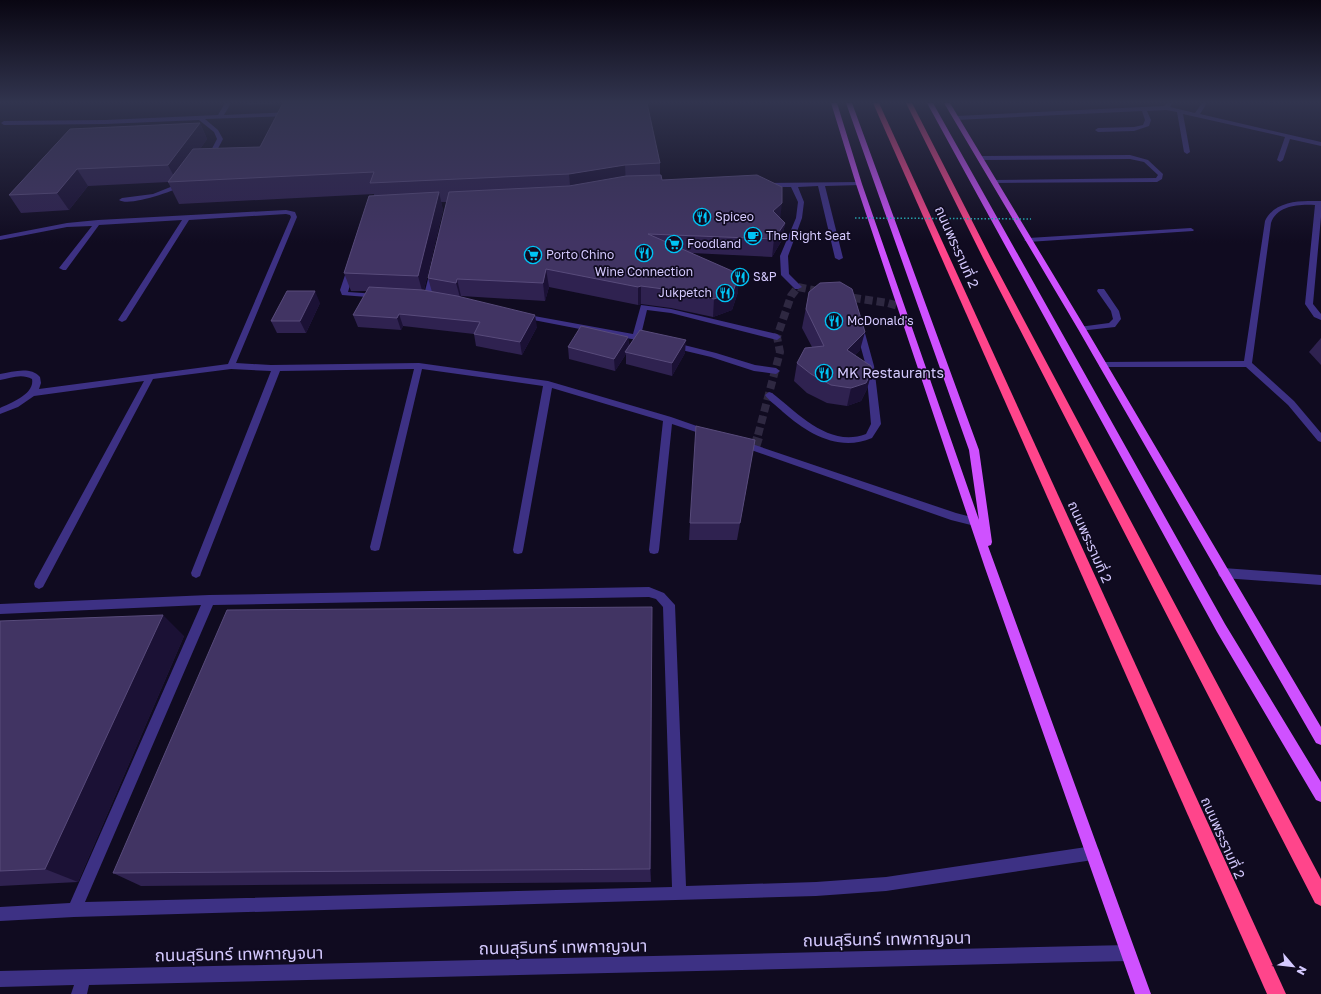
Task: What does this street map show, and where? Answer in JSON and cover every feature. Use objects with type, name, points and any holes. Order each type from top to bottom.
[{"type":"highway","name":"ถนนพระรามที่ 2","points":[[897,149],[1277,994]]},
{"type":"highway","name":"ถนนพระรามที่ 2","points":[[932,149],[987,258],[1321,897]]},
{"type":"main road","points":[[848,149],[990,568],[1143,994]]},
{"type":"main road","points":[[866,149],[974,450],[990,568]]},
{"type":"main road","points":[[955,149],[1221,628],[1321,795]]},
{"type":"main road","points":[[975,149],[1082,329],[1321,739]]},
{"type":"street","points":[[202,167],[211,158],[215,149]]},
{"type":"street","points":[[1280,160],[1284,149]]},
{"type":"street","points":[[980,158],[1130,157],[1146,161],[1161,175],[1157,180],[993,181]]},
{"type":"street","points":[[122,200],[145,198],[174,189],[192,177]]},
{"type":"street","points":[[821,184],[839,258]]},
{"type":"street","points":[[755,186],[859,184]]},
{"type":"street","points":[[794,185],[801,202],[799,218],[784,256],[785,275],[798,287]]},
{"type":"street","points":[[1248,364],[1266,231],[1270,217],[1285,206],[1295,203],[1320,203],[1309,304],[1321,318]]},
{"type":"street","points":[[0,238],[68,224],[286,212],[293,214],[294,217],[230,366]]},
{"type":"street","points":[[122,320],[187,217]]},
{"type":"street","points":[[63,268],[98,222]]},
{"type":"street","points":[[1028,240],[1191,230]]},
{"type":"street","points":[[353,260],[344,290],[345,293],[388,297]]},
{"type":"street","points":[[427,299],[436,263]]},
{"type":"street","points":[[1082,329],[1112,325],[1117,319],[1114,311],[1101,291]]},
{"type":"street","points":[[636,337],[644,307],[671,311],[777,337]]},
{"type":"street","points":[[512,314],[652,340]]},
{"type":"street","points":[[769,394],[810,429],[830,437],[853,441],[869,436],[876,424],[870,366],[856,320]]},
{"type":"street","points":[[667,344],[713,354],[754,368],[776,371]]},
{"type":"street","points":[[1103,365],[1248,364],[1291,403],[1321,439]]},
{"type":"street","points":[[33,393],[230,366],[278,368],[419,366],[548,384],[668,419],[714,436]]},
{"type":"street","points":[[375,547],[419,366]]},
{"type":"street","points":[[196,573],[278,368]]},
{"type":"street","points":[[0,377],[21,373],[35,377],[38,381],[37,387],[33,393],[18,404],[0,411]]},
{"type":"street","points":[[39,584],[151,376]]},
{"type":"street","points":[[518,550],[548,384]]},
{"type":"street","points":[[654,550],[668,419]]},
{"type":"street","points":[[728,440],[755,447],[955,517],[975,522]]},
{"type":"street","points":[[1223,573],[1321,580]]},
{"type":"street","points":[[0,609],[209,600],[649,592],[660,596],[669,605],[679,894]]},
{"type":"street","points":[[74,910],[209,600]]},
{"type":"street","points":[[0,914],[74,910],[816,889],[886,884],[1093,853]]},
{"type":"street","name":"ถนนสุรินทร์ เทพกาญจนา","points":[[0,979],[1128,953]]},
{"type":"street","points":[[79,994],[84,976]]},
{"type":"path","points":[[855,218],[1031,219]]},
{"type":"building","points":[[51,149],[180,149],[168,165],[77,169],[57,193],[9,195]]},
{"type":"building","points":[[193,149],[657,149],[660,163],[625,165],[569,174],[370,183],[374,172],[168,182]]},
{"type":"building","name":"Porto Chino","points":[[661,175],[662,180],[757,175],[782,187],[782,203],[773,211],[785,223],[774,239],[648,234],[739,274],[733,292],[714,299],[671,290],[641,286],[638,287],[546,269],[543,283],[457,279],[456,283],[428,278],[449,192],[569,186],[626,176]]},
{"type":"building","points":[[439,192],[418,276],[344,273],[369,196]]},
{"type":"building","points":[[840,282],[852,289],[865,332],[847,350],[871,366],[872,371],[866,383],[851,388],[831,385],[811,374],[797,363],[805,348],[824,346],[806,309],[809,292],[820,283]]},
{"type":"building","points":[[369,287],[423,290],[457,296],[535,315],[520,342],[474,334],[480,322],[399,314],[397,318],[353,315]]},
{"type":"building","points":[[287,291],[315,291],[300,321],[271,321]]},
{"type":"building","points":[[581,326],[628,337],[614,359],[568,347]]},
{"type":"building","points":[[640,330],[686,340],[672,363],[625,352]]},
{"type":"building","points":[[696,426],[755,440],[740,523],[690,523]]},
{"type":"building","points":[[652,607],[650,869],[113,873],[227,610]]},
{"type":"building","points":[[163,615],[45,869],[0,871],[0,621]]},
{"type":"tunnel","points":[[758,435],[780,352],[777,337],[791,296],[798,287],[823,292]]},
{"type":"tunnel","points":[[841,296],[888,303],[902,307]]},
{"type":"tunnel","points":[[755,447],[759,434]]},
{"type":"place","name":"Spiceo","points":[[702,217]]},
{"type":"place","name":"The Right Seat","points":[[753,236]]},
{"type":"place","name":"Foodland","points":[[674,244]]},
{"type":"place","name":"Wine Connection","points":[[644,253]]},
{"type":"place","name":"Porto Chino","points":[[533,255]]},
{"type":"place","name":"S&P","points":[[740,277]]},
{"type":"place","name":"Jukpetch","points":[[725,293]]},
{"type":"place","name":"McDonald's","points":[[834,321]]},
{"type":"place","name":"MK Restaurants","points":[[824,373]]}]
